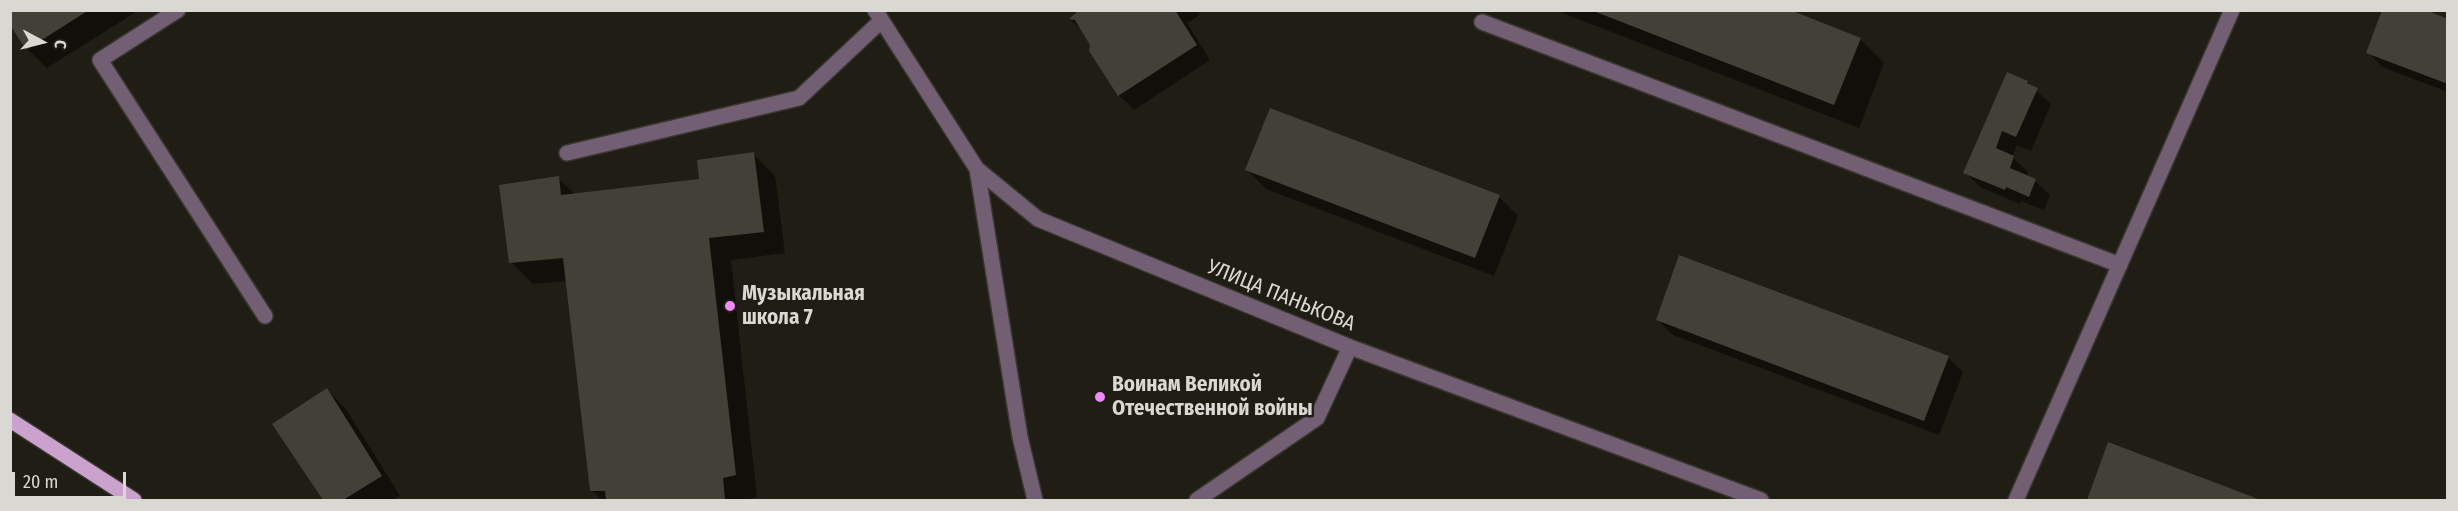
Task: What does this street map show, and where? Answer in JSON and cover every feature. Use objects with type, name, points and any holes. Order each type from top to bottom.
[{"type":"main road","points":[[10,420],[134,501]]},
{"type":"street","points":[[178,10],[100,60],[265,316]]},
{"type":"street","points":[[2016,501],[2232,10]]},
{"type":"street","points":[[567,153],[799,98],[878,16]]},
{"type":"street","name":"УЛИЦА ПАНЬКОВА","points":[[878,16],[977,169],[1038,219],[1350,347],[1761,501]]},
{"type":"street","points":[[1482,22],[2120,265]]},
{"type":"street","points":[[977,169],[1020,437],[1035,501]]},
{"type":"street","points":[[1197,501],[1317,418],[1350,347]]},
{"type":"building","points":[[10,10],[89,10],[26,50],[10,25]]},
{"type":"building","points":[[1079,10],[1175,10],[1197,45],[1118,96],[1089,51],[1090,45],[1075,20],[1069,19]]},
{"type":"building","points":[[1591,10],[1790,10],[1861,38],[1834,105]]},
{"type":"building","points":[[2382,10],[2426,10],[2448,19],[2448,84],[2366,53]]},
{"type":"building","points":[[2007,72],[2038,88],[2016,137],[2002,131],[1996,148],[2014,156],[2010,168],[2036,179],[2029,197],[1963,173]]},
{"type":"building","points":[[1270,108],[1500,195],[1475,258],[1245,170]]},
{"type":"building","points":[[754,152],[764,232],[709,238],[736,475],[723,478],[725,500],[606,500],[605,491],[590,491],[563,258],[509,263],[499,185],[559,176],[561,195],[699,179],[697,160]]},
{"type":"building","points":[[1679,255],[1949,356],[1924,421],[1656,320]]},
{"type":"building","points":[[327,388],[382,476],[343,500],[323,500],[272,424]]},
{"type":"building","points":[[2108,442],[2261,500],[2087,500]]},
{"type":"place","name":"Музыкальная школа 7","points":[[730,306]]},
{"type":"place","name":"Воинам Великой Отечественной войны","points":[[1100,397]]}]
